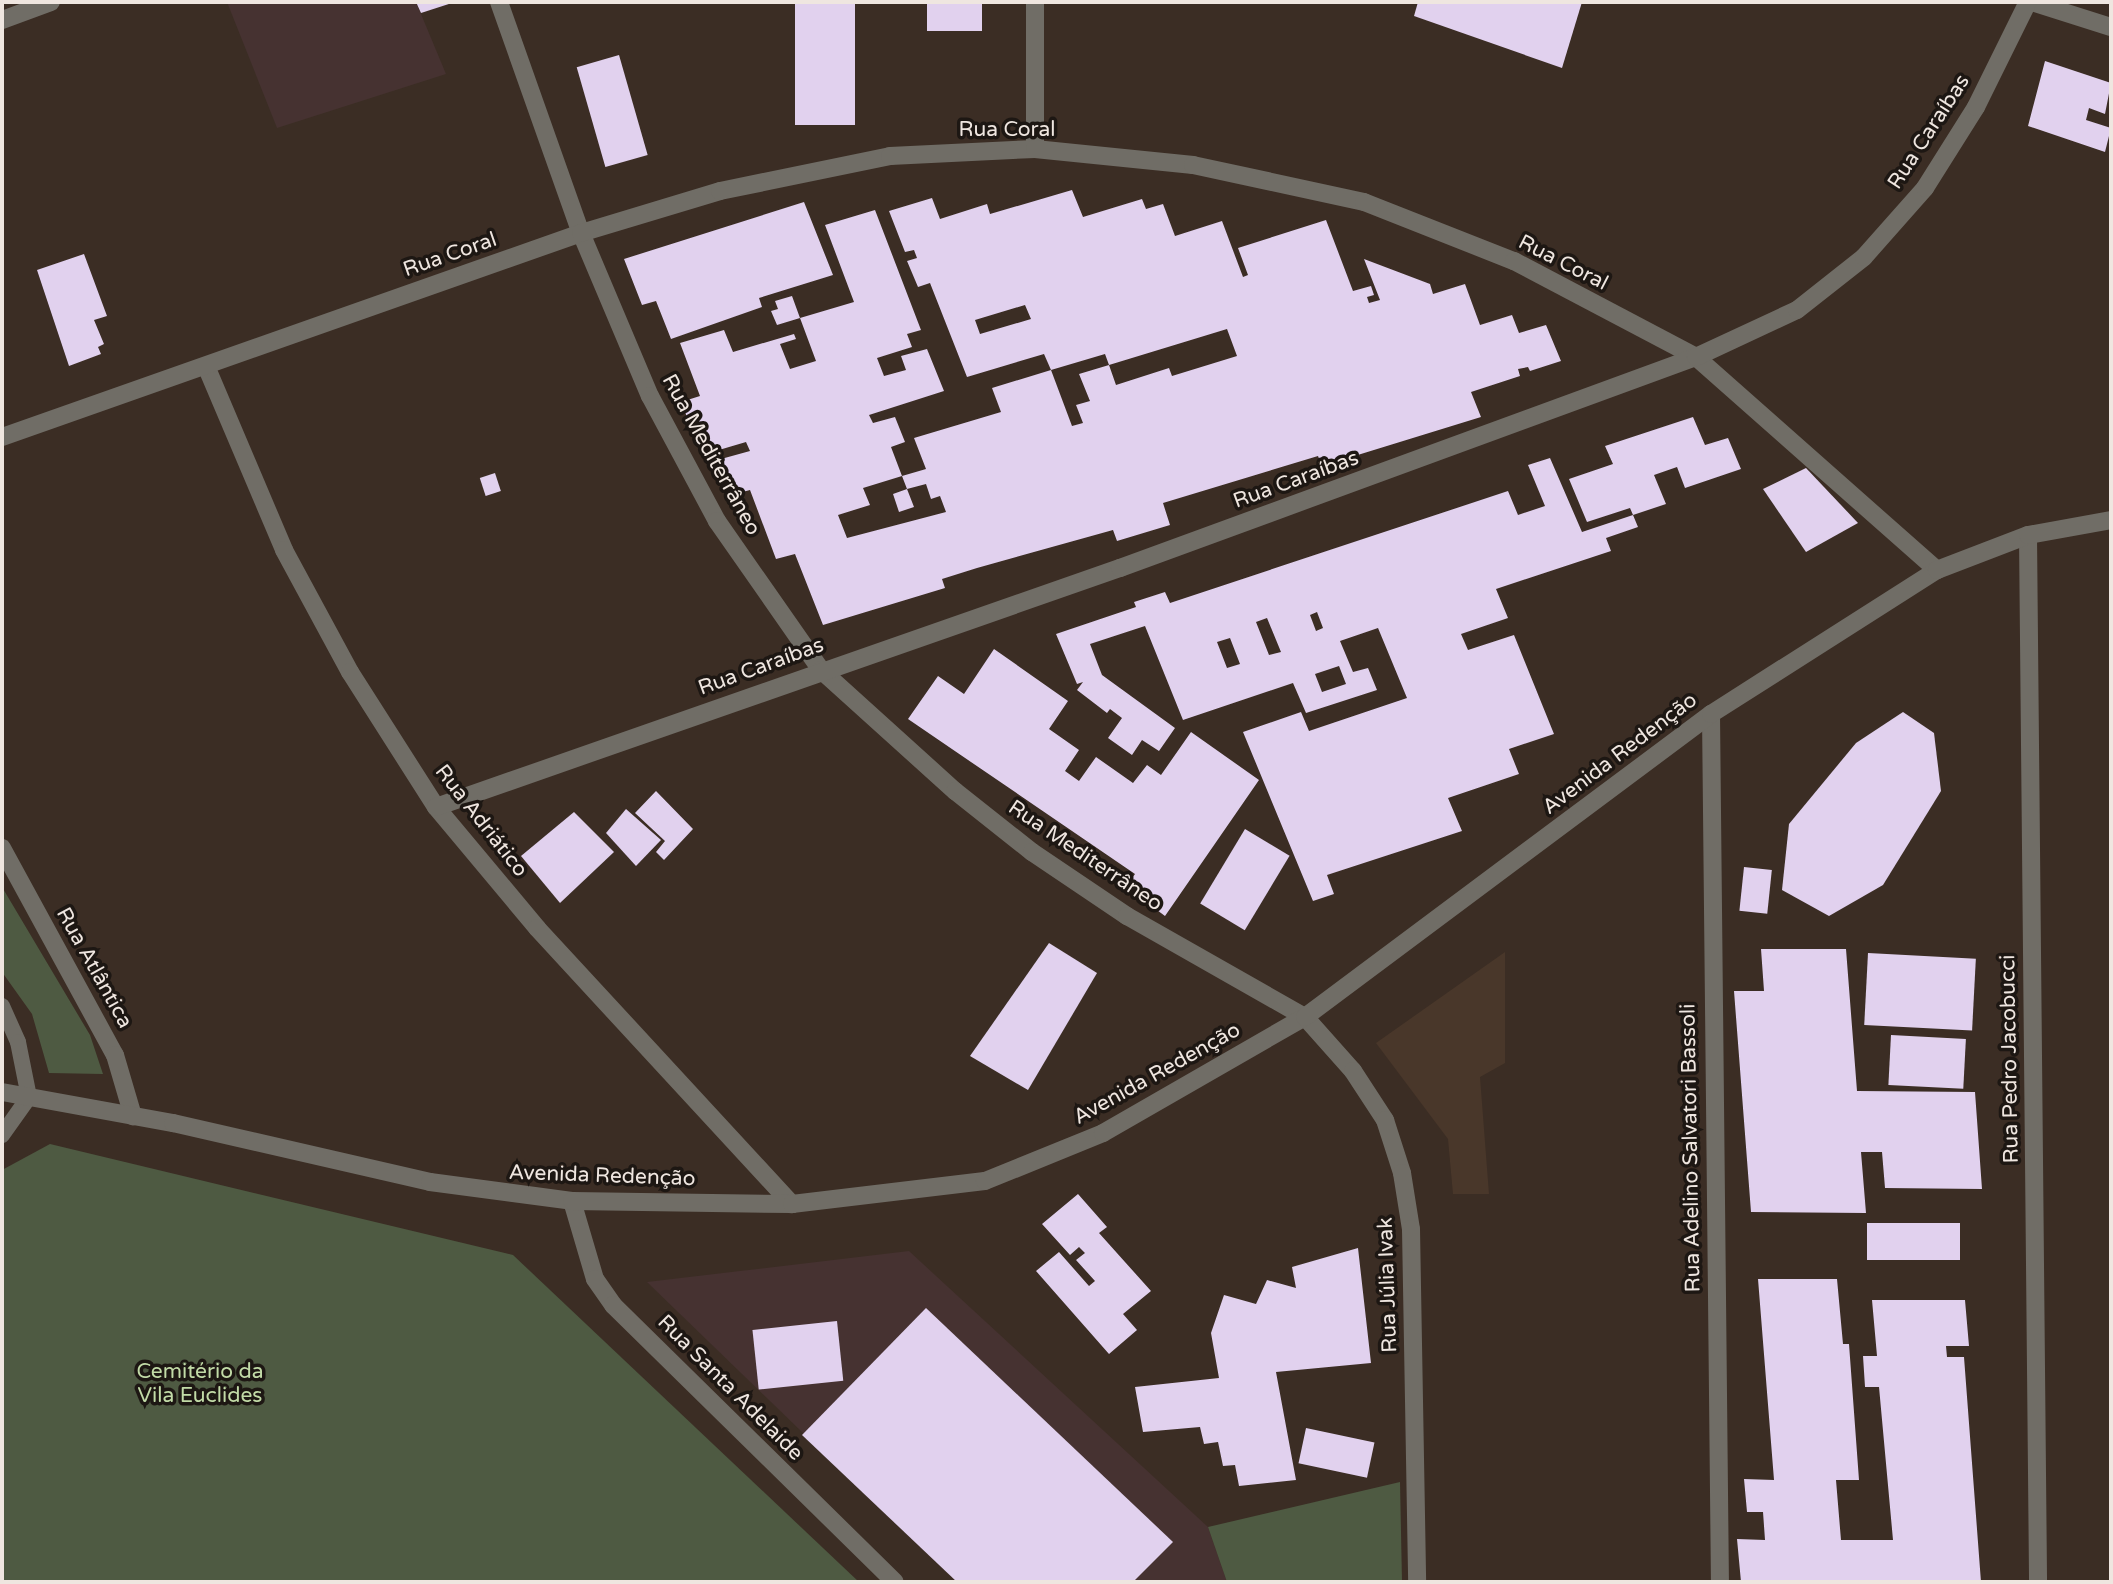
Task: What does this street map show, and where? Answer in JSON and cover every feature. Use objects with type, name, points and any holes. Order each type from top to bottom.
[{"type":"street","points":[[2,20],[51,2]]},
{"type":"street","name":"Rua Mediterrâneo","points":[[499,2],[581,233],[650,396],[717,521],[821,670],[956,791],[1032,852],[1127,916],[1305,1017]]},
{"type":"street","points":[[1035,2],[1035,149]]},
{"type":"street","points":[[2030,2],[2111,27]]},
{"type":"street","name":"Rua Caraíbas","points":[[436,807],[821,670],[1120,568],[1696,357],[1797,310],[1864,257],[1925,188],[1976,107],[2030,2]]},
{"type":"street","name":"Rua Coral","points":[[2,437],[581,233],[720,191],[890,156],[1035,149],[1193,165],[1364,202],[1514,261],[1696,357],[1937,570]]},
{"type":"street","name":"Rua Adriático","points":[[206,366],[284,550],[350,672],[436,807],[537,928],[792,1204]]},
{"type":"street","name":"Avenida Redenção","points":[[2,1092],[133,1116],[430,1182],[572,1201],[792,1204],[985,1181],[1103,1133],[1305,1017],[1711,713],[1937,570],[2028,535],[2111,520]]},
{"type":"street","name":"Rua Pedro Jacobucci","points":[[2028,535],[2038,1582]]},
{"type":"street","name":"Rua Adelino Salvatori Bassoli","points":[[1711,713],[1720,1582]]},
{"type":"street","name":"Rua Atlântica","points":[[2,848],[115,1055],[133,1116]]},
{"type":"street","name":"Rua Júlia Ivak","points":[[1305,1017],[1353,1071],[1385,1120],[1402,1173],[1411,1229],[1417,1582]]},
{"type":"street","name":"Rua Santa Adelaide","points":[[572,1201],[595,1279],[613,1306],[895,1582]]},
{"type":"lane","points":[[2,1006],[18,1042],[29,1097],[2,1135]]},
{"type":"shaded area","points":[[227,2],[416,2],[446,74],[277,128]]},
{"type":"shaded area","points":[[1505,952],[1505,1063],[1480,1077],[1489,1194],[1453,1194],[1448,1139],[1376,1043]]},
{"type":"shaded area","points":[[909,1251],[1208,1527],[1227,1582],[957,1582],[647,1282]]},
{"type":"green space","points":[[2,887],[90,1035],[103,1074],[49,1073],[32,1014],[2,972]]},
{"type":"green space","name":"Cemitério da Vila Euclides","points":[[50,1144],[513,1255],[859,1582],[2,1582],[2,1170]]},
{"type":"green space","points":[[1400,1482],[1402,1582],[1227,1582],[1208,1527]]},
{"type":"building","points":[[416,2],[455,2],[421,13]]},
{"type":"building","points":[[795,2],[855,2],[855,125],[795,125]]},
{"type":"building","points":[[927,2],[982,2],[982,31],[927,31]]},
{"type":"building","points":[[1418,2],[1582,2],[1562,68],[1414,16]]},
{"type":"building","points":[[619,55],[648,155],[605,167],[577,67]]},
{"type":"building","points":[[2045,61],[2111,83],[2105,114],[2089,108],[2086,120],[2111,128],[2105,152],[2028,126]]},
{"type":"building","points":[[1072,190],[1083,217],[1142,199],[1146,209],[1163,204],[1175,236],[1222,221],[1243,277],[1248,275],[1238,248],[1326,220],[1353,291],[1371,286],[1374,295],[1367,297],[1369,303],[1380,300],[1364,259],[1430,284],[1433,294],[1465,284],[1480,325],[1512,315],[1519,333],[1546,325],[1561,361],[1530,371],[1528,367],[1518,369],[1520,376],[1471,392],[1481,417],[1322,466],[1318,456],[1163,503],[1170,525],[1117,541],[1113,530],[977,568],[942,579],[945,588],[823,625],[795,554],[776,559],[750,490],[735,494],[721,459],[750,451],[746,442],[702,455],[681,402],[700,396],[680,343],[724,330],[733,352],[794,334],[796,339],[780,344],[790,369],[816,361],[800,318],[854,302],[825,225],[875,210],[921,330],[907,334],[912,347],[877,358],[884,376],[906,370],[901,356],[927,349],[944,391],[869,415],[873,423],[895,417],[905,442],[891,447],[902,476],[926,469],[914,438],[1001,412],[992,388],[1051,370],[1044,354],[967,377],[930,283],[918,287],[907,261],[917,258],[914,250],[905,252],[889,211],[932,198],[940,219],[987,204],[990,214]],"holes":[[[1025,305],[1031,319],[980,334],[975,320]],[[1227,329],[1237,356],[1172,376],[1169,368],[1116,385],[1109,365]],[[1105,354],[1109,365],[1079,374],[1090,401],[1076,405],[1083,423],[1072,426],[1051,370]],[[902,476],[907,489],[926,484],[931,499],[940,496],[946,512],[847,538],[838,515],[870,505],[863,488]]]},
{"type":"building","points":[[804,202],[833,275],[759,298],[762,307],[671,339],[656,301],[642,305],[624,259]]},
{"type":"building","points":[[84,254],[107,316],[94,320],[104,344],[98,347],[101,354],[69,366],[37,270]]},
{"type":"building","points":[[792,296],[800,318],[777,325],[771,311],[778,309],[775,301]]},
{"type":"building","points":[[1693,417],[1705,445],[1728,438],[1741,469],[1685,488],[1677,467],[1654,475],[1666,504],[1633,515],[1630,508],[1587,522],[1569,479],[1613,464],[1605,446]]},
{"type":"building","points":[[1550,458],[1582,532],[1633,515],[1638,527],[1606,538],[1611,551],[1496,589],[1508,618],[1461,634],[1468,650],[1514,635],[1554,734],[1509,749],[1519,774],[1448,798],[1462,831],[1327,875],[1334,894],[1313,901],[1243,732],[1301,712],[1309,731],[1407,698],[1378,628],[1340,641],[1353,672],[1368,668],[1377,690],[1306,713],[1293,683],[1183,720],[1145,626],[1090,644],[1102,675],[1175,728],[1159,751],[1142,740],[1132,755],[1108,738],[1122,718],[1110,709],[1107,713],[1077,690],[1083,682],[1077,684],[1056,634],[1136,607],[1134,602],[1165,592],[1170,603],[1508,491],[1518,515],[1545,506],[1528,465]],"holes":[[[1317,612],[1323,628],[1316,631],[1310,615]],[[1267,618],[1281,652],[1269,655],[1256,622]],[[1230,638],[1240,664],[1227,668],[1217,642]],[[1339,666],[1346,684],[1322,692],[1315,674]]]},
{"type":"building","points":[[1806,468],[1858,523],[1806,552],[1763,489]]},
{"type":"building","points":[[495,473],[501,491],[486,496],[480,478]]},
{"type":"building","points":[[907,489],[914,507],[899,512],[893,494]]},
{"type":"building","points":[[994,649],[1068,701],[1049,729],[1079,750],[1065,771],[1079,781],[1096,757],[1133,783],[1147,765],[1161,775],[1191,732],[1259,780],[1165,916],[1126,887],[1135,874],[908,719],[938,676],[964,694]]},
{"type":"building","points":[[1903,712],[1934,733],[1941,791],[1883,885],[1829,916],[1782,890],[1789,824],[1856,743]]},
{"type":"building","points":[[656,791],[693,829],[664,860],[656,852],[665,841],[635,813]]},
{"type":"building","points":[[626,809],[661,840],[636,866],[606,833]]},
{"type":"building","points":[[574,812],[614,852],[560,903],[521,856]]},
{"type":"building","points":[[1245,829],[1290,856],[1245,930],[1200,904]]},
{"type":"building","points":[[1744,867],[1772,870],[1767,914],[1739,911]]},
{"type":"building","points":[[1049,943],[1097,973],[1028,1090],[970,1056]]},
{"type":"building","points":[[1761,949],[1846,949],[1857,1091],[1975,1092],[1982,1189],[1885,1188],[1882,1152],[1861,1152],[1866,1213],[1751,1212],[1734,991],[1764,991]]},
{"type":"building","points":[[1868,953],[1976,959],[1972,1031],[1864,1025]]},
{"type":"building","points":[[1891,1035],[1966,1039],[1963,1089],[1888,1085]]},
{"type":"building","points":[[1078,1194],[1107,1227],[1099,1233],[1151,1291],[1123,1314],[1137,1330],[1109,1354],[1036,1271],[1059,1252],[1089,1286],[1095,1281],[1076,1260],[1085,1253],[1079,1247],[1070,1255],[1042,1224]]},
{"type":"building","points":[[1867,1223],[1960,1223],[1960,1260],[1867,1260]]},
{"type":"building","points":[[1358,1248],[1371,1363],[1276,1372],[1296,1480],[1239,1486],[1235,1465],[1223,1466],[1218,1442],[1204,1444],[1200,1427],[1143,1432],[1135,1387],[1219,1378],[1211,1333],[1224,1295],[1256,1304],[1267,1280],[1296,1288],[1292,1267]]},
{"type":"building","points":[[1758,1279],[1837,1279],[1843,1344],[1849,1344],[1859,1480],[1836,1480],[1841,1540],[1893,1540],[1879,1387],[1865,1387],[1863,1356],[1877,1356],[1872,1300],[1965,1300],[1969,1346],[1946,1346],[1947,1357],[1964,1357],[1981,1582],[1741,1582],[1737,1539],[1765,1540],[1763,1512],[1747,1512],[1744,1479],[1774,1480]]},
{"type":"building","points":[[926,1308],[1173,1542],[1133,1582],[957,1582],[802,1435]]},
{"type":"building","points":[[837,1321],[843,1381],[759,1390],[752,1330]]},
{"type":"building","points":[[1306,1428],[1374,1443],[1367,1478],[1299,1463]]}]
